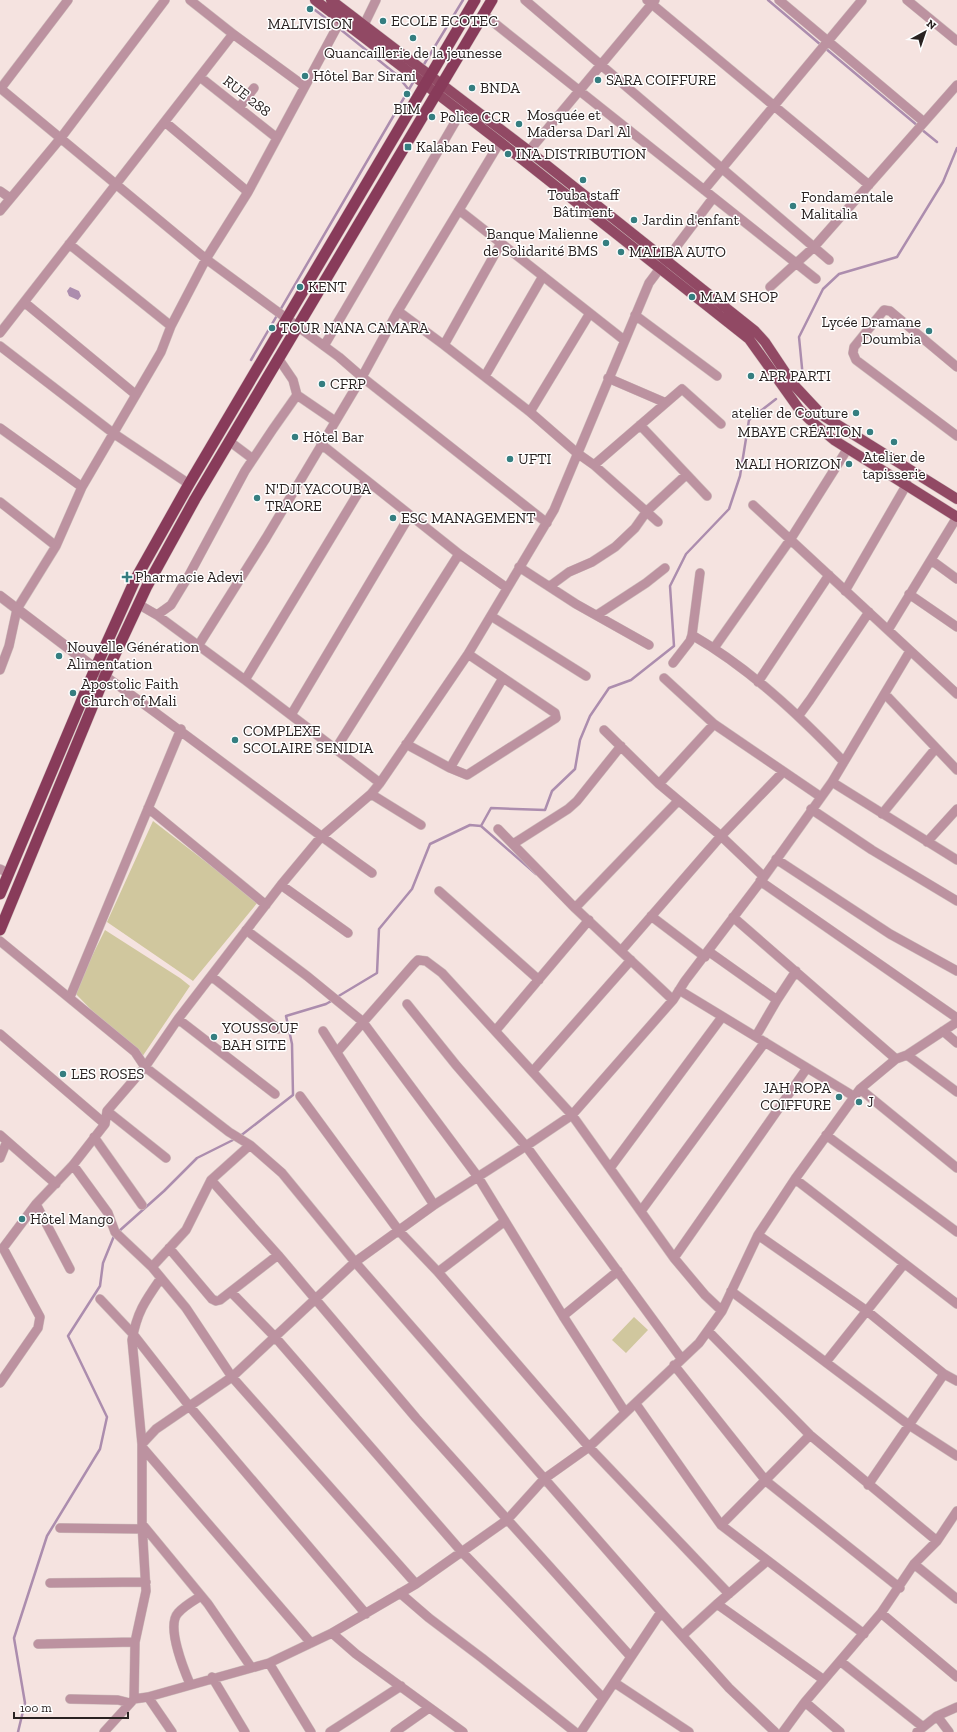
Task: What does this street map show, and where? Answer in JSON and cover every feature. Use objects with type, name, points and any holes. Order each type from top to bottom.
[{"type":"highway","points":[[0,894],[4,871],[135,580],[189,484],[476,0]]},
{"type":"highway","points":[[0,930],[105,676],[138,604],[167,548],[278,358],[492,0]]},
{"type":"main road","points":[[315,0],[343,16],[362,30],[427,81],[436,94],[755,331],[765,342],[793,384],[822,415],[957,499]]},
{"type":"main road","points":[[331,0],[343,16]]},
{"type":"main road","points":[[427,81],[443,84],[528,151],[663,264],[749,339],[799,409],[834,440],[907,484],[957,517]]},
{"type":"street","points":[[68,0],[0,88],[206,259],[324,346],[362,378],[547,523]]},
{"type":"street","points":[[0,211],[60,139],[165,0]]},
{"type":"street","points":[[190,0],[233,34],[304,86]]},
{"type":"street","points":[[362,30],[376,0]]},
{"type":"street","points":[[525,0],[829,260]]},
{"type":"street","points":[[779,0],[924,122]]},
{"type":"street","points":[[704,190],[862,0]]},
{"type":"street","points":[[907,0],[957,41]]},
{"type":"street","points":[[528,151],[601,65],[651,1],[869,185]]},
{"type":"street","points":[[483,14],[816,279]]},
{"type":"street","points":[[0,670],[8,646],[17,609],[56,546],[82,487],[162,352],[171,326],[206,259],[248,192],[343,16]]},
{"type":"street","points":[[0,333],[233,34]]},
{"type":"street","name":"RUE 288","points":[[200,77],[277,138]]},
{"type":"street","points":[[770,287],[814,247],[957,85]]},
{"type":"street","points":[[239,108],[254,88]]},
{"type":"street","points":[[324,346],[461,112]]},
{"type":"street","points":[[165,122],[248,192]]},
{"type":"street","points":[[198,646],[266,538],[321,444],[362,378],[398,311],[500,142]]},
{"type":"street","points":[[0,191],[10,198]]},
{"type":"street","points":[[0,1383],[38,1328],[40,1322],[40,1316],[3,1248],[36,1204],[73,1165],[105,1124],[107,1111],[145,1066],[178,1019],[266,904],[321,837],[371,794],[380,784],[468,654],[554,510],[649,282],[713,198]]},
{"type":"street","points":[[459,210],[624,340]]},
{"type":"street","points":[[444,345],[501,243]]},
{"type":"street","points":[[69,244],[171,326]]},
{"type":"street","points":[[485,376],[543,276]]},
{"type":"street","points":[[24,302],[136,394]]},
{"type":"street","points":[[957,367],[890,311],[884,310],[854,347],[853,353],[856,360],[957,436]]},
{"type":"street","points":[[398,311],[485,376],[530,412],[577,453],[594,465],[658,522]]},
{"type":"street","points":[[530,412],[590,313]]},
{"type":"street","points":[[635,315],[717,376]]},
{"type":"street","points":[[0,346],[113,433],[189,484]]},
{"type":"street","points":[[278,358],[292,380],[297,395],[335,421]]},
{"type":"street","points":[[608,378],[666,403]]},
{"type":"street","points":[[594,465],[682,388],[721,424]]},
{"type":"street","points":[[157,615],[171,605],[253,459],[297,395]]},
{"type":"street","points":[[640,425],[706,496]]},
{"type":"street","points":[[0,428],[82,487]]},
{"type":"street","points":[[229,442],[253,459]]},
{"type":"street","points":[[321,444],[459,554],[507,588]]},
{"type":"street","points":[[714,648],[790,540],[848,448]]},
{"type":"street","points":[[550,586],[569,572],[592,562],[615,547],[635,528],[647,511],[686,475]]},
{"type":"street","points":[[245,680],[366,480]]},
{"type":"street","points":[[845,591],[907,484]]},
{"type":"street","points":[[0,502],[56,546]]},
{"type":"street","points":[[753,505],[957,694]]},
{"type":"street","points":[[291,715],[410,515]]},
{"type":"street","points":[[888,630],[957,517]]},
{"type":"street","points":[[335,750],[459,554]]},
{"type":"street","points":[[931,560],[957,579]]},
{"type":"street","points":[[519,567],[649,645]]},
{"type":"street","points":[[597,615],[646,583],[665,568]]},
{"type":"street","points":[[673,663],[690,641],[692,635],[700,574]]},
{"type":"street","points":[[758,682],[829,575]]},
{"type":"street","points":[[909,594],[957,627]]},
{"type":"street","points":[[0,596],[95,669],[181,729],[321,837],[372,873]]},
{"type":"street","points":[[138,604],[157,615],[245,680],[380,784]]},
{"type":"street","points":[[799,715],[869,612]]},
{"type":"street","points":[[491,616],[586,676]]},
{"type":"street","points":[[692,635],[714,648],[799,715],[844,762]]},
{"type":"street","points":[[142,1445],[156,1429],[232,1377],[355,1262],[434,1205],[526,1146],[572,1114],[673,1000],[776,860],[811,809],[832,782],[887,697],[910,651]]},
{"type":"street","points":[[406,744],[450,768],[467,775],[556,718],[555,713],[468,654]]},
{"type":"street","points":[[450,768],[503,678]]},
{"type":"street","points":[[664,678],[714,724],[821,797]]},
{"type":"street","points":[[887,697],[957,770]]},
{"type":"street","points":[[887,697],[957,770]]},
{"type":"street","points":[[659,784],[714,724]]},
{"type":"street","points":[[70,997],[181,729]]},
{"type":"street","points":[[604,730],[659,784],[721,836],[762,879],[957,1018]]},
{"type":"street","points":[[513,844],[578,801],[621,746]]},
{"type":"street","points":[[882,814],[936,748]]},
{"type":"street","points":[[621,950],[721,836],[783,772]]},
{"type":"street","points":[[832,782],[957,860]]},
{"type":"street","points":[[371,794],[421,825]]},
{"type":"street","points":[[576,908],[678,801]]},
{"type":"street","points":[[148,808],[266,904]]},
{"type":"street","points":[[811,809],[872,850],[957,901]]},
{"type":"street","points":[[927,842],[957,809]]},
{"type":"street","points":[[498,829],[576,908],[673,1000]]},
{"type":"street","points":[[776,860],[890,934],[957,971]]},
{"type":"street","points":[[281,886],[348,933]]},
{"type":"street","points":[[439,891],[539,980]]},
{"type":"street","points":[[651,916],[777,1000]]},
{"type":"street","points":[[733,917],[896,1059]]},
{"type":"street","points":[[496,1030],[589,920]]},
{"type":"street","points":[[246,930],[308,976],[362,1022],[478,1177],[563,1316],[625,1412]]},
{"type":"street","points":[[0,941],[70,997],[135,1052],[145,1066],[229,1132],[250,1145],[282,1173],[355,1262],[661,1612],[729,1688],[775,1732]]},
{"type":"street","points":[[337,1052],[414,964],[421,959],[442,973],[572,1114],[674,1258],[705,1295],[722,1311]]},
{"type":"street","points":[[533,1071],[631,960]]},
{"type":"street","points":[[756,1036],[796,971]]},
{"type":"street","points":[[211,976],[278,1029]]},
{"type":"street","points":[[679,990],[807,1068],[857,1093],[957,1168]]},
{"type":"street","points":[[407,1004],[456,1065],[526,1146],[681,1358]]},
{"type":"street","points":[[610,1168],[722,1016]]},
{"type":"street","points":[[178,1019],[275,1094]]},
{"type":"street","points":[[70,1699],[132,1701],[212,1677],[269,1663],[332,1633],[416,1584],[507,1520],[544,1479],[589,1447],[625,1412],[636,1404],[681,1358],[699,1343],[722,1311],[758,1235],[795,1179],[857,1093],[896,1059],[907,1055],[957,1022]]},
{"type":"street","points":[[323,1031],[434,1205]]},
{"type":"street","points":[[943,1031],[957,1042]]},
{"type":"street","points":[[0,1034],[105,1124]]},
{"type":"street","points":[[641,1211],[765,1042]]},
{"type":"street","points":[[907,1055],[957,1092]]},
{"type":"street","points":[[674,1258],[807,1068]]},
{"type":"street","points":[[300,1096],[399,1231],[438,1272],[589,1447],[729,1594]]},
{"type":"street","points":[[107,1111],[166,1158]]},
{"type":"street","points":[[826,1135],[957,1232]]},
{"type":"street","points":[[94,1137],[142,1205]]},
{"type":"street","points":[[4,1138],[56,1184]]},
{"type":"street","points":[[0,1158],[4,1138]]},
{"type":"street","points":[[152,1267],[186,1230],[211,1180],[250,1145]]},
{"type":"street","points":[[73,1165],[108,1213],[118,1234],[152,1267],[186,1308],[232,1377],[416,1584]]},
{"type":"street","points":[[795,1179],[957,1304]]},
{"type":"street","points":[[211,1180],[278,1255],[416,1418],[632,1657]]},
{"type":"street","points":[[36,1204],[70,1269]]},
{"type":"street","points":[[438,1272],[505,1221]]},
{"type":"street","points":[[758,1235],[867,1311],[944,1374],[957,1381]]},
{"type":"street","points":[[169,1248],[212,1299],[216,1301],[220,1300],[231,1292],[278,1255]]},
{"type":"street","points":[[826,1362],[904,1264]]},
{"type":"street","points":[[563,1316],[618,1271]]},
{"type":"street","points":[[104,1732],[132,1701],[135,1642],[146,1591],[143,1527],[142,1445],[133,1349],[133,1334],[134,1324],[143,1304],[161,1278]]},
{"type":"street","points":[[732,1291],[910,1425],[957,1456]]},
{"type":"street","points":[[231,1292],[275,1337],[461,1551],[603,1698]]},
{"type":"street","points":[[100,1299],[133,1334],[190,1407],[366,1614]]},
{"type":"street","points":[[708,1331],[810,1435],[868,1485],[937,1541]]},
{"type":"street","points":[[674,1365],[766,1481],[900,1588]]},
{"type":"street","points":[[868,1485],[944,1374]]},
{"type":"street","points":[[636,1404],[721,1525],[864,1634]]},
{"type":"street","points":[[721,1525],[810,1435]]},
{"type":"street","points":[[142,1445],[311,1643]]},
{"type":"street","points":[[783,1732],[805,1702],[881,1613],[900,1588],[914,1564],[937,1541],[957,1511]]},
{"type":"street","points":[[60,1528],[143,1527]]},
{"type":"street","points":[[143,1527],[201,1596],[251,1667]]},
{"type":"street","points":[[682,1635],[767,1561]]},
{"type":"street","points":[[914,1564],[957,1599]]},
{"type":"street","points":[[50,1583],[146,1582]]},
{"type":"street","points":[[400,1593],[429,1618],[575,1732]]},
{"type":"street","points":[[190,1684],[181,1662],[174,1622],[177,1613],[201,1596]]},
{"type":"street","points":[[717,1604],[824,1680]]},
{"type":"street","points":[[581,1732],[661,1612]]},
{"type":"street","points":[[881,1613],[957,1677]]},
{"type":"street","points":[[332,1633],[356,1654],[463,1732]]},
{"type":"street","points":[[38,1644],[135,1642]]},
{"type":"street","points":[[840,1661],[920,1729],[937,1716],[957,1707]]},
{"type":"street","points":[[269,1663],[311,1732]]},
{"type":"street","points":[[212,1677],[245,1732]]},
{"type":"street","points":[[615,1683],[689,1732]]},
{"type":"street","points":[[330,1732],[400,1686]]},
{"type":"street","points":[[148,1697],[172,1732]]},
{"type":"street","points":[[805,1702],[840,1732]]},
{"type":"street","points":[[395,1732],[429,1708]]},
{"type":"street","points":[[937,1716],[949,1732]]},
{"type":"shaded area","points":[[70,287],[79,291],[81,296],[78,300],[69,296],[67,291]]},
{"type":"shaded area","points":[[153,821],[258,902],[193,981],[107,922]]},
{"type":"shaded area","points":[[105,930],[190,986],[140,1060],[74,992]]},
{"type":"shaded area","points":[[634,1317],[648,1330],[626,1353],[612,1340]]},
{"type":"waterway","points":[[423,66],[463,0]]},
{"type":"waterway","points":[[768,0],[821,45]]},
{"type":"waterway","points":[[315,10],[336,26]]},
{"type":"waterway","points":[[340,29],[397,75],[409,90]]},
{"type":"waterway","points":[[825,48],[918,126]]},
{"type":"waterway","points":[[251,360],[415,79]]},
{"type":"waterway","points":[[921,129],[937,142]]},
{"type":"waterway","points":[[803,378],[799,337],[823,289],[839,274],[897,257],[943,182],[957,148]]},
{"type":"waterway","points":[[337,997],[377,973],[379,929],[412,889],[430,844],[470,825],[481,826],[491,808],[545,810],[552,791],[575,769],[580,740],[590,716],[609,688],[631,680],[674,646],[670,586],[686,554],[729,509],[740,476],[749,420],[776,399]]},
{"type":"waterway","points":[[481,826],[536,874]]},
{"type":"waterway","points":[[239,1137],[293,1095],[292,1044],[286,1016],[326,1004],[333,1000]]},
{"type":"waterway","points":[[118,1232],[164,1191],[197,1158],[235,1139]]},
{"type":"waterway","points":[[18,1732],[25,1703],[14,1638],[47,1536],[100,1449],[107,1417],[68,1336],[100,1286],[103,1263],[114,1236]]},
{"type":"place","name":"MALIVISION","points":[[310,9]]},
{"type":"place","name":"ECOLE ECOTEC","points":[[383,21]]},
{"type":"place","name":"Quancaillerie de la jeunesse","points":[[413,38]]},
{"type":"place","name":"Hôtel Bar Sirani","points":[[305,76]]},
{"type":"place","name":"SARA COIFFURE","points":[[598,80]]},
{"type":"place","name":"BNDA","points":[[472,88]]},
{"type":"place","name":"BIM","points":[[407,94]]},
{"type":"place","name":"Police CCR","points":[[432,117]]},
{"type":"place","name":"Mosquée et Madersa Darl Al","points":[[519,124]]},
{"type":"place","name":"Kalaban Feu","points":[[408,147]]},
{"type":"place","name":"INA DISTRIBUTION","points":[[508,154]]},
{"type":"place","name":"Touba staff Bâtiment","points":[[583,180]]},
{"type":"place","name":"Fondamentale Malitalia","points":[[793,206]]},
{"type":"place","name":"Jardin d'enfant","points":[[634,220]]},
{"type":"place","name":"Banque Malienne de Solidarité BMS","points":[[606,243]]},
{"type":"place","name":"MALIBA AUTO","points":[[621,252]]},
{"type":"place","name":"KENT","points":[[300,287]]},
{"type":"place","name":"MAM SHOP","points":[[692,297]]},
{"type":"place","name":"TOUR NANA CAMARA","points":[[272,328]]},
{"type":"place","name":"Lycée Dramane Doumbia","points":[[929,331]]},
{"type":"place","name":"APR PARTI","points":[[751,376]]},
{"type":"place","name":"CFRP","points":[[322,384]]},
{"type":"place","name":"atelier de Couture","points":[[856,413]]},
{"type":"place","name":"MBAYE CRÉATION","points":[[870,432]]},
{"type":"place","name":"Hôtel Bar","points":[[295,437]]},
{"type":"place","name":"Atelier de tapisserie","points":[[894,442]]},
{"type":"place","name":"UFTI","points":[[510,459]]},
{"type":"place","name":"MALI HORIZON","points":[[849,464]]},
{"type":"place","name":"N'DJI YACOUBA TRAORE","points":[[257,498]]},
{"type":"place","name":"ESC MANAGEMENT","points":[[393,518]]},
{"type":"place","name":"Pharmacie Adevi","points":[[127,577]]},
{"type":"place","name":"Nouvelle Génération Alimentation","points":[[59,656]]},
{"type":"place","name":"Apostolic Faith Church of Mali","points":[[73,693]]},
{"type":"place","name":"COMPLEXE SCOLAIRE SENIDIA","points":[[235,740]]},
{"type":"place","name":"YOUSSOUF BAH SITE","points":[[214,1037]]},
{"type":"place","name":"LES ROSES","points":[[63,1074]]},
{"type":"place","name":"JAH ROPA COIFFURE","points":[[839,1097]]},
{"type":"place","name":"J","points":[[859,1102]]},
{"type":"place","name":"Hôtel Mango","points":[[22,1219]]}]
